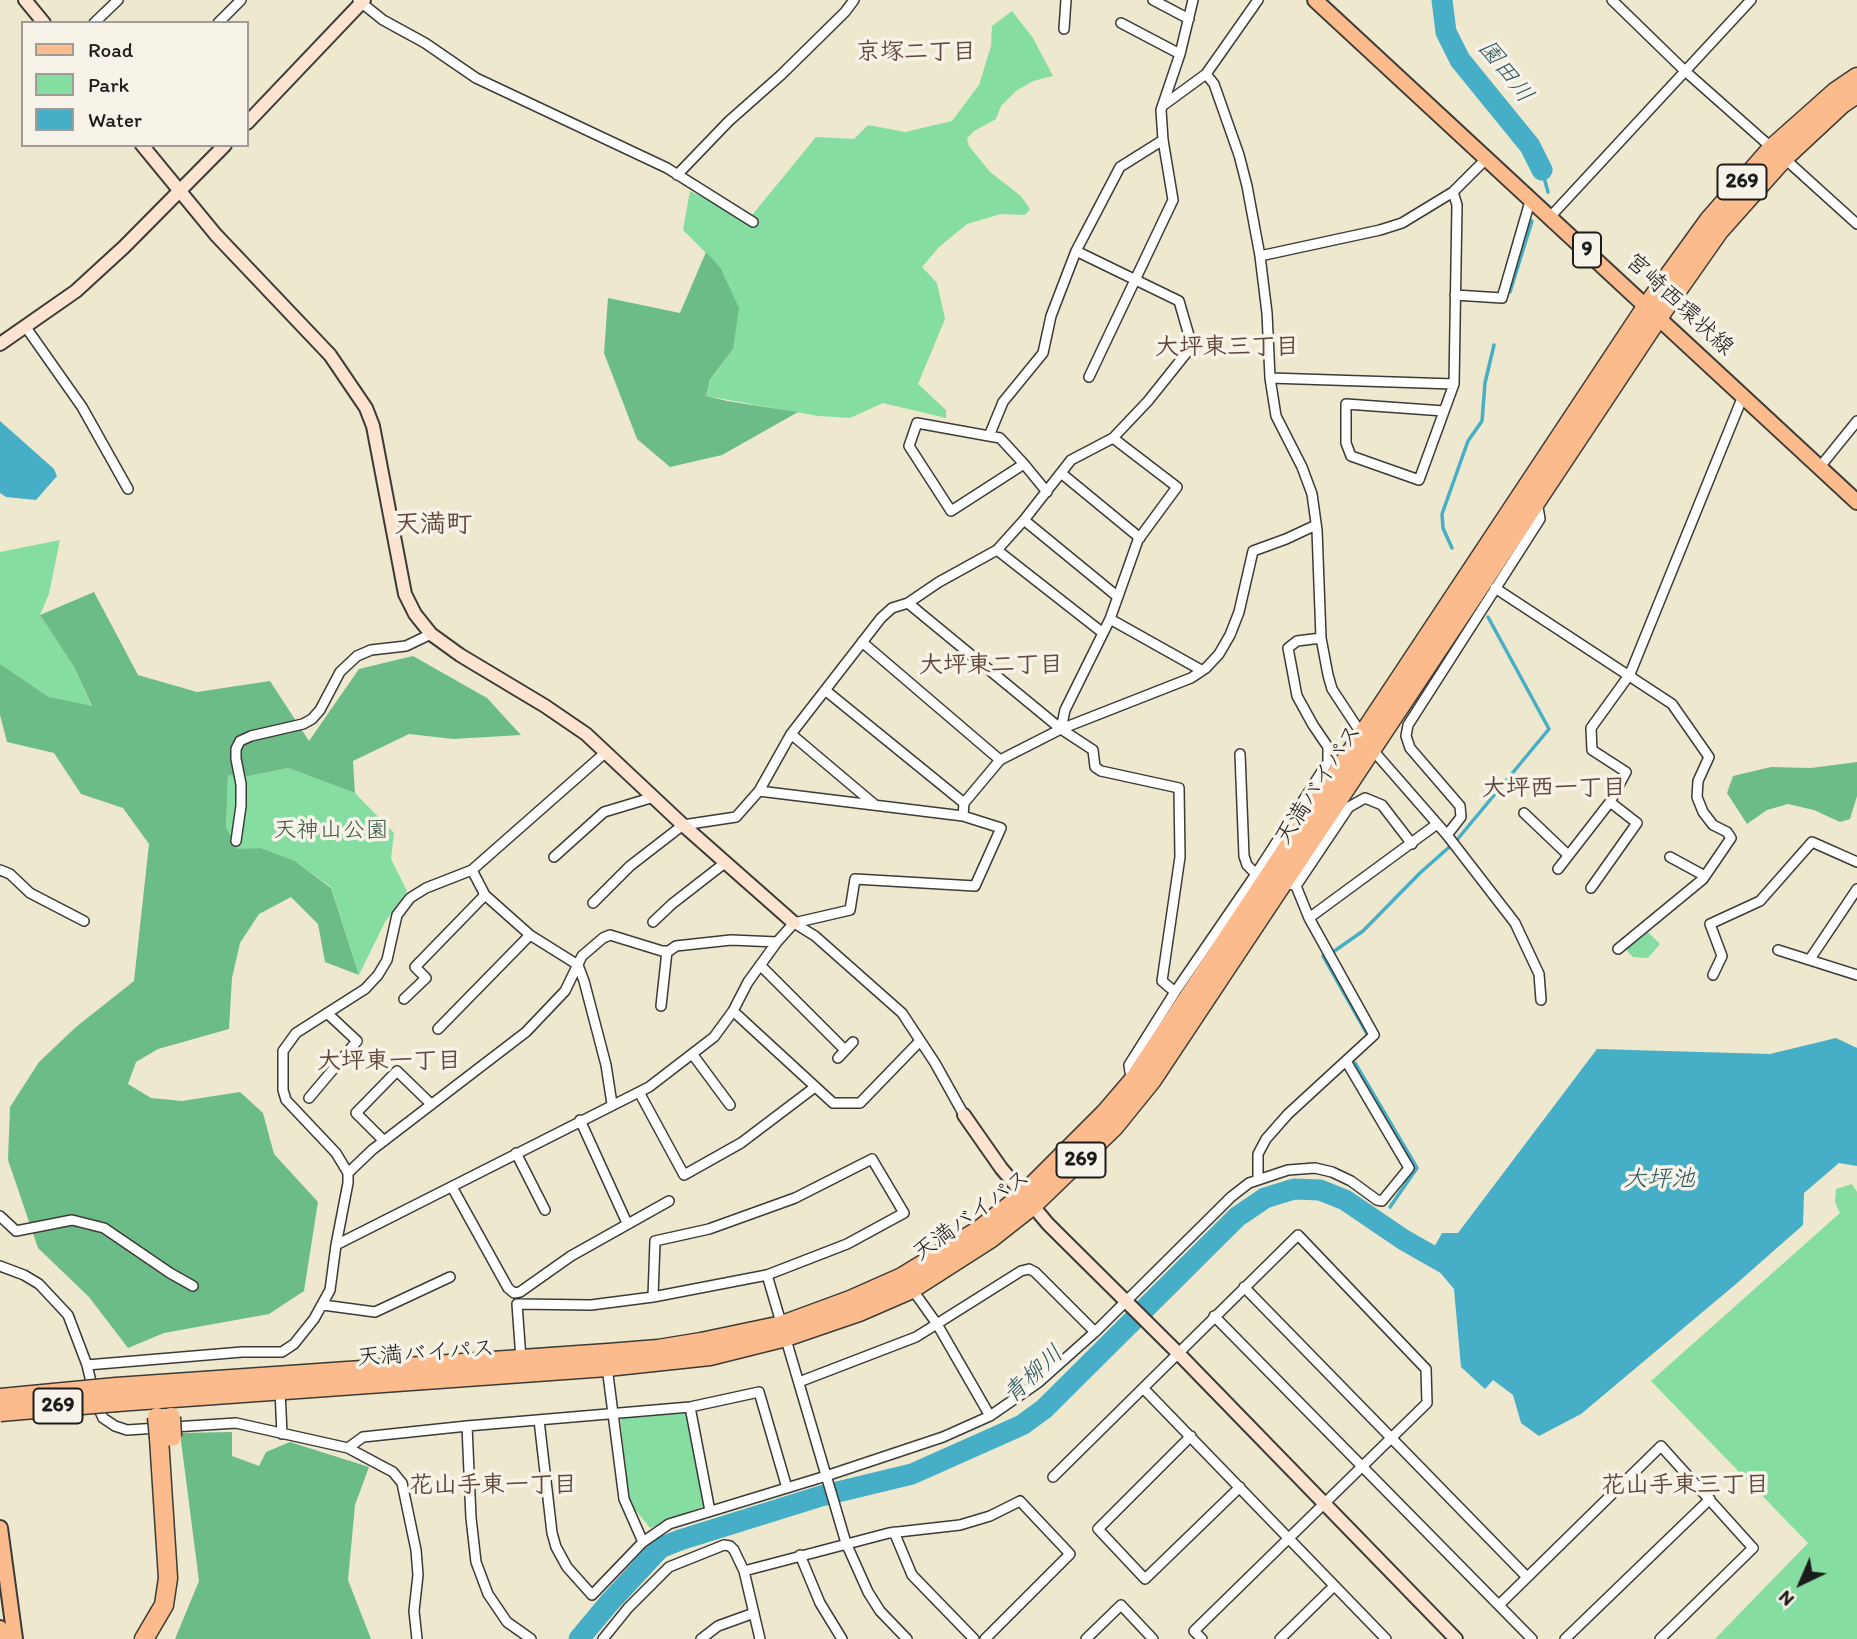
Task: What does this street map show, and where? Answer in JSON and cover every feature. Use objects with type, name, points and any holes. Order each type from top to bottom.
[{"type":"highway","name":"269","points":[[1652,312],[1709,220],[1778,153],[1835,92],[1857,77]]},
{"type":"highway","name":"269","points":[[1778,153],[1857,94]]},
{"type":"highway","name":"天満バイパス","points":[[161,1391],[280,1389],[607,1367],[710,1356],[784,1331],[859,1312],[912,1289],[990,1239],[1135,1078],[1536,499],[1652,312]]},
{"type":"highway","name":"天満バイパス","points":[[0,1398],[161,1391],[658,1349],[784,1331],[902,1277],[1027,1201],[1114,1127],[1290,884],[1367,743],[1652,312]]},
{"type":"highway","points":[[145,1639],[164,1605],[168,1578],[165,1438],[161,1391]]},
{"type":"highway","name":"天満バイパス","points":[[0,1412],[117,1394]]},
{"type":"highway","points":[[158,1639],[176,1600],[180,1581],[165,1438]]},
{"type":"main road","name":"宮崎西環状線","points":[[1315,0],[1857,502]]},
{"type":"main road","points":[[2,1528],[15,1639]]},
{"type":"main road","points":[[0,1628],[1,1639]]},
{"type":"street","points":[[25,0],[42,21]]},
{"type":"street","points":[[96,21],[118,0]]},
{"type":"street","points":[[220,21],[241,0]]},
{"type":"street","points":[[677,175],[729,121],[836,21],[853,0]]},
{"type":"street","points":[[1064,29],[1066,0]]},
{"type":"street","points":[[1153,0],[1189,19]]},
{"type":"street","points":[[1089,377],[1172,200],[1161,110],[1181,54],[1193,0]]},
{"type":"street","points":[[1165,104],[1206,74],[1258,0]]},
{"type":"street","points":[[1612,0],[1685,71],[1857,224]]},
{"type":"street","points":[[1551,216],[1751,0]]},
{"type":"street","points":[[248,122],[361,1],[484,83],[677,175],[752,222]]},
{"type":"street","points":[[1121,23],[1181,54]]},
{"type":"street","points":[[1206,74],[1214,84],[1239,155],[1260,256],[1270,378],[1276,416],[1302,467],[1312,494],[1321,638],[1332,689],[1367,743],[1451,841],[1515,923],[1539,974],[1541,1000]]},
{"type":"street","points":[[989,436],[1003,402],[1043,353],[1051,316],[1076,251],[1120,167],[1163,140]]},
{"type":"street","points":[[144,147],[216,235],[330,355],[366,408],[373,426],[405,594],[415,614],[431,634],[460,655],[566,720],[606,752],[683,825],[794,923],[814,936],[902,1013],[964,1115],[1027,1201],[1456,1639]]},
{"type":"street","points":[[0,344],[76,291],[124,247],[223,147]]},
{"type":"street","points":[[1260,256],[1402,223],[1453,192],[1486,159]]},
{"type":"street","points":[[1444,411],[1346,404],[1346,443],[1351,456],[1419,480],[1454,384],[1457,205],[1453,192]]},
{"type":"street","points":[[1455,295],[1502,298],[1531,198]]},
{"type":"street","points":[[593,903],[630,866],[683,825],[736,817],[759,791],[791,734],[881,618],[892,608],[908,603],[997,550],[1071,460],[1113,438],[1148,401],[1192,346],[1179,301],[1076,251]]},
{"type":"street","points":[[25,326],[82,407],[128,489]]},
{"type":"street","points":[[1270,378],[1454,384]]},
{"type":"street","points":[[1558,869],[1610,802],[1626,772],[1592,750],[1591,728],[1630,674],[1744,396]]},
{"type":"street","points":[[1819,468],[1857,421]]},
{"type":"street","points":[[1024,464],[951,511],[909,446],[917,423],[1000,438],[1024,464],[1047,492]]},
{"type":"street","points":[[1061,729],[1065,710],[1110,619],[1140,538],[1177,487],[1113,438]]},
{"type":"street","points":[[1061,473],[1140,538]]},
{"type":"street","points":[[1451,841],[1461,817],[1460,806],[1410,748],[1406,736],[1408,725],[1540,519],[1536,499]]},
{"type":"street","points":[[1024,520],[1118,597]]},
{"type":"street","points":[[963,816],[964,803],[1000,760],[1061,729],[1191,678],[1201,670],[1219,654],[1230,635],[1239,612],[1253,551],[1286,540],[1316,525]]},
{"type":"street","points":[[997,550],[1103,633]]},
{"type":"street","points":[[1495,588],[1672,704],[1709,757],[1698,780],[1697,797],[1703,812],[1713,825],[1727,832],[1731,838],[1705,876],[1618,949]]},
{"type":"street","points":[[908,603],[1061,729],[1093,750],[1095,767],[1101,771],[1179,788],[1180,857],[1161,981],[1175,992]]},
{"type":"street","points":[[1110,619],[1201,670]]},
{"type":"street","points":[[236,841],[241,784],[236,749],[240,741],[303,724],[312,719],[320,710],[340,672],[357,656],[371,650],[406,646],[431,634]]},
{"type":"street","points":[[1135,1078],[1129,1065],[1328,762],[1328,747],[1312,725],[1297,696],[1288,648],[1297,641],[1321,638]]},
{"type":"street","points":[[862,642],[1000,760]]},
{"type":"street","points":[[825,690],[964,803]]},
{"type":"street","points":[[791,734],[876,805]]},
{"type":"street","points":[[87,1365],[242,1352],[282,1352],[294,1344],[323,1305],[330,1290],[346,1201],[348,1173],[323,1136],[286,1100],[283,1090],[283,1051],[296,1033],[365,989],[378,975],[387,960],[397,915],[410,898],[426,888],[472,870],[606,752]]},
{"type":"street","points":[[1240,754],[1244,856],[1247,865],[1256,874]]},
{"type":"street","points":[[336,1245],[649,1087],[714,1037],[733,1011],[748,982],[794,923],[850,910],[855,879],[975,886],[1001,828],[963,816],[759,791]]},
{"type":"street","points":[[554,858],[604,812],[654,797]]},
{"type":"street","points":[[1258,1179],[1258,1154],[1266,1139],[1288,1114],[1374,1035],[1290,884],[1349,807],[1365,799],[1382,805],[1412,844]]},
{"type":"street","points":[[1591,888],[1637,823],[1610,802]]},
{"type":"street","points":[[1524,813],[1567,854]]},
{"type":"street","points":[[1309,918],[1437,824]]},
{"type":"street","points":[[1713,975],[1722,956],[1710,924],[1760,901],[1812,842],[1857,862]]},
{"type":"street","points":[[1670,857],[1705,876]]},
{"type":"street","points":[[653,922],[726,862]]},
{"type":"street","points":[[0,870],[10,874],[30,893],[84,921]]},
{"type":"street","points":[[472,870],[485,895],[530,935],[578,965],[606,1065],[612,1104]]},
{"type":"street","points":[[1810,958],[1857,889]]},
{"type":"street","points":[[404,999],[426,978],[415,967],[485,895]]},
{"type":"street","points":[[438,1029],[530,935]]},
{"type":"street","points":[[348,1173],[384,1141],[527,1031],[565,991],[589,950],[610,935],[662,951],[676,946],[731,940],[777,942]]},
{"type":"street","points":[[1778,950],[1857,975]]},
{"type":"street","points":[[661,1006],[667,951]]},
{"type":"street","points":[[760,965],[845,1050]]},
{"type":"street","points":[[733,1011],[832,1103],[860,1103],[919,1042]]},
{"type":"street","points":[[309,1098],[357,1041],[327,1013]]},
{"type":"street","points":[[838,1058],[853,1042]]},
{"type":"street","points":[[693,1055],[730,1105]]},
{"type":"street","points":[[539,1420],[552,1533],[556,1547],[568,1567],[592,1595],[643,1542],[669,1524],[958,1432],[990,1416],[1040,1381],[1128,1305],[1231,1197],[1258,1179],[1288,1170],[1315,1168],[1351,1181],[1382,1201],[1409,1168],[1346,1061]]},
{"type":"street","points":[[384,1141],[356,1113],[397,1071],[431,1104]]},
{"type":"street","points":[[639,1092],[684,1175],[741,1143],[815,1087]]},
{"type":"street","points":[[580,1120],[627,1223]]},
{"type":"street","points":[[516,1153],[545,1210]]},
{"type":"street","points":[[520,1359],[517,1304],[591,1305],[653,1297],[767,1275],[847,1244],[904,1213],[873,1158],[795,1198],[709,1229],[654,1241],[653,1297]]},
{"type":"street","points":[[452,1187],[513,1293],[520,1292],[571,1256],[669,1201]]},
{"type":"street","points":[[0,1216],[16,1231],[72,1220],[104,1228],[193,1286]]},
{"type":"street","points":[[1053,1477],[1298,1235],[1426,1369],[1427,1403],[1194,1631],[1202,1639]]},
{"type":"street","points":[[0,1266],[39,1284],[68,1315],[87,1365],[96,1404],[103,1418],[115,1426],[127,1430],[236,1423],[348,1448],[389,1468],[402,1483],[416,1550],[418,1575],[414,1611],[417,1639]]},
{"type":"street","points":[[799,1382],[916,1337],[1013,1274],[1029,1269],[1095,1332]]},
{"type":"street","points":[[767,1275],[846,1543],[858,1573],[880,1611],[907,1639]]},
{"type":"street","points":[[323,1305],[375,1311],[450,1277]]},
{"type":"street","points":[[1244,1287],[1527,1577]]},
{"type":"street","points":[[912,1289],[937,1324],[990,1416]]},
{"type":"street","points":[[1214,1316],[1532,1639]]},
{"type":"street","points":[[607,1367],[624,1499],[643,1542]]},
{"type":"street","points":[[280,1389],[282,1434]]},
{"type":"street","points":[[1144,1389],[1290,1538],[1380,1637]]},
{"type":"street","points":[[348,1448],[363,1437],[690,1407],[759,1392],[787,1488]]},
{"type":"street","points":[[690,1407],[710,1511]]},
{"type":"street","points":[[467,1426],[476,1562],[488,1594],[507,1622],[531,1639]]},
{"type":"street","points":[[1191,1436],[1098,1529],[1145,1579],[1240,1487]]},
{"type":"street","points":[[1499,1605],[1661,1446],[1754,1548],[1660,1639]]},
{"type":"street","points":[[1565,1639],[1710,1499]]},
{"type":"street","points":[[744,1571],[894,1532],[960,1525],[990,1516],[1020,1501],[1070,1554],[985,1639]]},
{"type":"street","points":[[894,1532],[912,1575],[974,1639]]},
{"type":"street","points":[[603,1639],[628,1608],[669,1567],[724,1545],[730,1546],[744,1571],[760,1639]]},
{"type":"street","points":[[800,1555],[820,1603],[842,1639]]},
{"type":"street","points":[[1280,1639],[1334,1586]]},
{"type":"street","points":[[1086,1639],[1121,1605],[1153,1639]]},
{"type":"street","points":[[701,1639],[718,1626],[754,1613]]},
{"type":"green space","points":[[1012,11],[1033,38],[1053,76],[1033,81],[1016,91],[1001,106],[996,119],[967,138],[969,146],[990,172],[1021,196],[1030,209],[1025,215],[1001,214],[967,224],[939,247],[922,267],[937,283],[945,319],[918,384],[946,410],[946,418],[883,403],[850,418],[818,416],[706,396],[710,381],[733,349],[720,267],[683,230],[690,191],[748,220],[816,137],[854,139],[868,125],[905,132],[952,121],[979,85],[991,46],[992,26]]},
{"type":"green space","points":[[706,252],[720,267],[739,308],[733,349],[710,380],[706,396],[798,412],[722,455],[670,467],[637,439],[604,353],[608,298],[680,313]]},
{"type":"green space","points":[[60,540],[49,594],[40,615],[74,667],[92,707],[49,697],[0,664],[0,552]]},
{"type":"green space","points":[[94,592],[138,675],[197,692],[270,681],[309,741],[359,669],[413,656],[487,698],[521,735],[453,739],[409,734],[353,761],[355,793],[288,768],[250,776],[228,775],[226,827],[237,849],[261,848],[295,861],[331,888],[359,975],[325,962],[318,924],[291,897],[259,914],[240,943],[232,978],[229,1029],[158,1049],[136,1062],[128,1084],[151,1098],[182,1101],[240,1092],[263,1113],[274,1154],[318,1202],[304,1291],[269,1314],[164,1333],[128,1348],[89,1297],[38,1248],[8,1160],[10,1107],[39,1062],[76,1027],[134,981],[149,844],[123,808],[81,794],[54,753],[7,742],[0,715],[0,664],[49,697],[92,706],[74,667],[40,615]]},
{"type":"green space","points":[[1857,762],[1857,796],[1850,819],[1840,822],[1814,810],[1788,804],[1767,810],[1747,824],[1727,793],[1733,776],[1771,767],[1811,768]]},
{"type":"green space","name":"天神山公園","points":[[288,768],[355,793],[394,833],[391,859],[407,891],[385,922],[359,975],[331,887],[295,861],[261,848],[237,850],[226,827],[228,774],[251,776]]},
{"type":"green space","points":[[1646,930],[1660,944],[1648,958],[1633,957],[1627,951],[1629,945]]},
{"type":"green space","points":[[1852,1184],[1857,1192],[1857,1639],[1715,1639],[1808,1543],[1651,1381],[1840,1213],[1835,1202],[1836,1189]]},
{"type":"green space","points":[[687,1413],[704,1506],[650,1528],[629,1502],[620,1416]]},
{"type":"green space","points":[[232,1432],[232,1456],[259,1466],[266,1452],[290,1442],[369,1467],[355,1505],[348,1580],[371,1639],[175,1639],[199,1581],[180,1433]]},
{"type":"water","points":[[0,421],[54,469],[57,476],[36,500],[6,497],[0,493]]},
{"type":"water","name":"大坪池","points":[[1836,1038],[1857,1048],[1857,1166],[1839,1163],[1804,1193],[1803,1225],[1736,1284],[1581,1414],[1539,1436],[1521,1423],[1513,1395],[1493,1380],[1485,1389],[1461,1367],[1454,1289],[1428,1258],[1442,1233],[1458,1233],[1597,1049],[1770,1054]]},
{"type":"waterway","name":"園田川","points":[[1442,0],[1446,32],[1460,60],[1530,146],[1542,170]]},
{"type":"waterway","points":[[1542,170],[1548,192]]},
{"type":"waterway","points":[[1510,292],[1532,221]]},
{"type":"waterway","points":[[1452,548],[1443,528],[1442,514],[1468,441],[1482,421],[1485,383],[1494,345]]},
{"type":"waterway","points":[[1333,952],[1363,931],[1456,841],[1549,729],[1488,617]]},
{"type":"waterway","points":[[1323,956],[1367,1034]]},
{"type":"waterway","points":[[1355,1063],[1417,1168],[1390,1207]]},
{"type":"waterway","name":"青柳川","points":[[579,1639],[660,1548],[821,1496],[912,1474],[1022,1425],[1044,1409],[1237,1217],[1265,1198],[1294,1189],[1320,1190],[1345,1200],[1404,1240],[1455,1269]]},
{"type":"district","name":"京塚二丁目","points":[[916,53]]},
{"type":"district","name":"大坪東三丁目","points":[[1227,348]]},
{"type":"district","name":"天満町","points":[[433,525]]},
{"type":"district","name":"大坪東二丁目","points":[[991,666]]},
{"type":"district","name":"大坪西一丁目","points":[[1554,789]]},
{"type":"district","name":"大坪東一丁目","points":[[389,1062]]},
{"type":"district","name":"花山手東一丁目","points":[[493,1486]]},
{"type":"district","name":"花山手東三丁目","points":[[1685,1486]]}]
